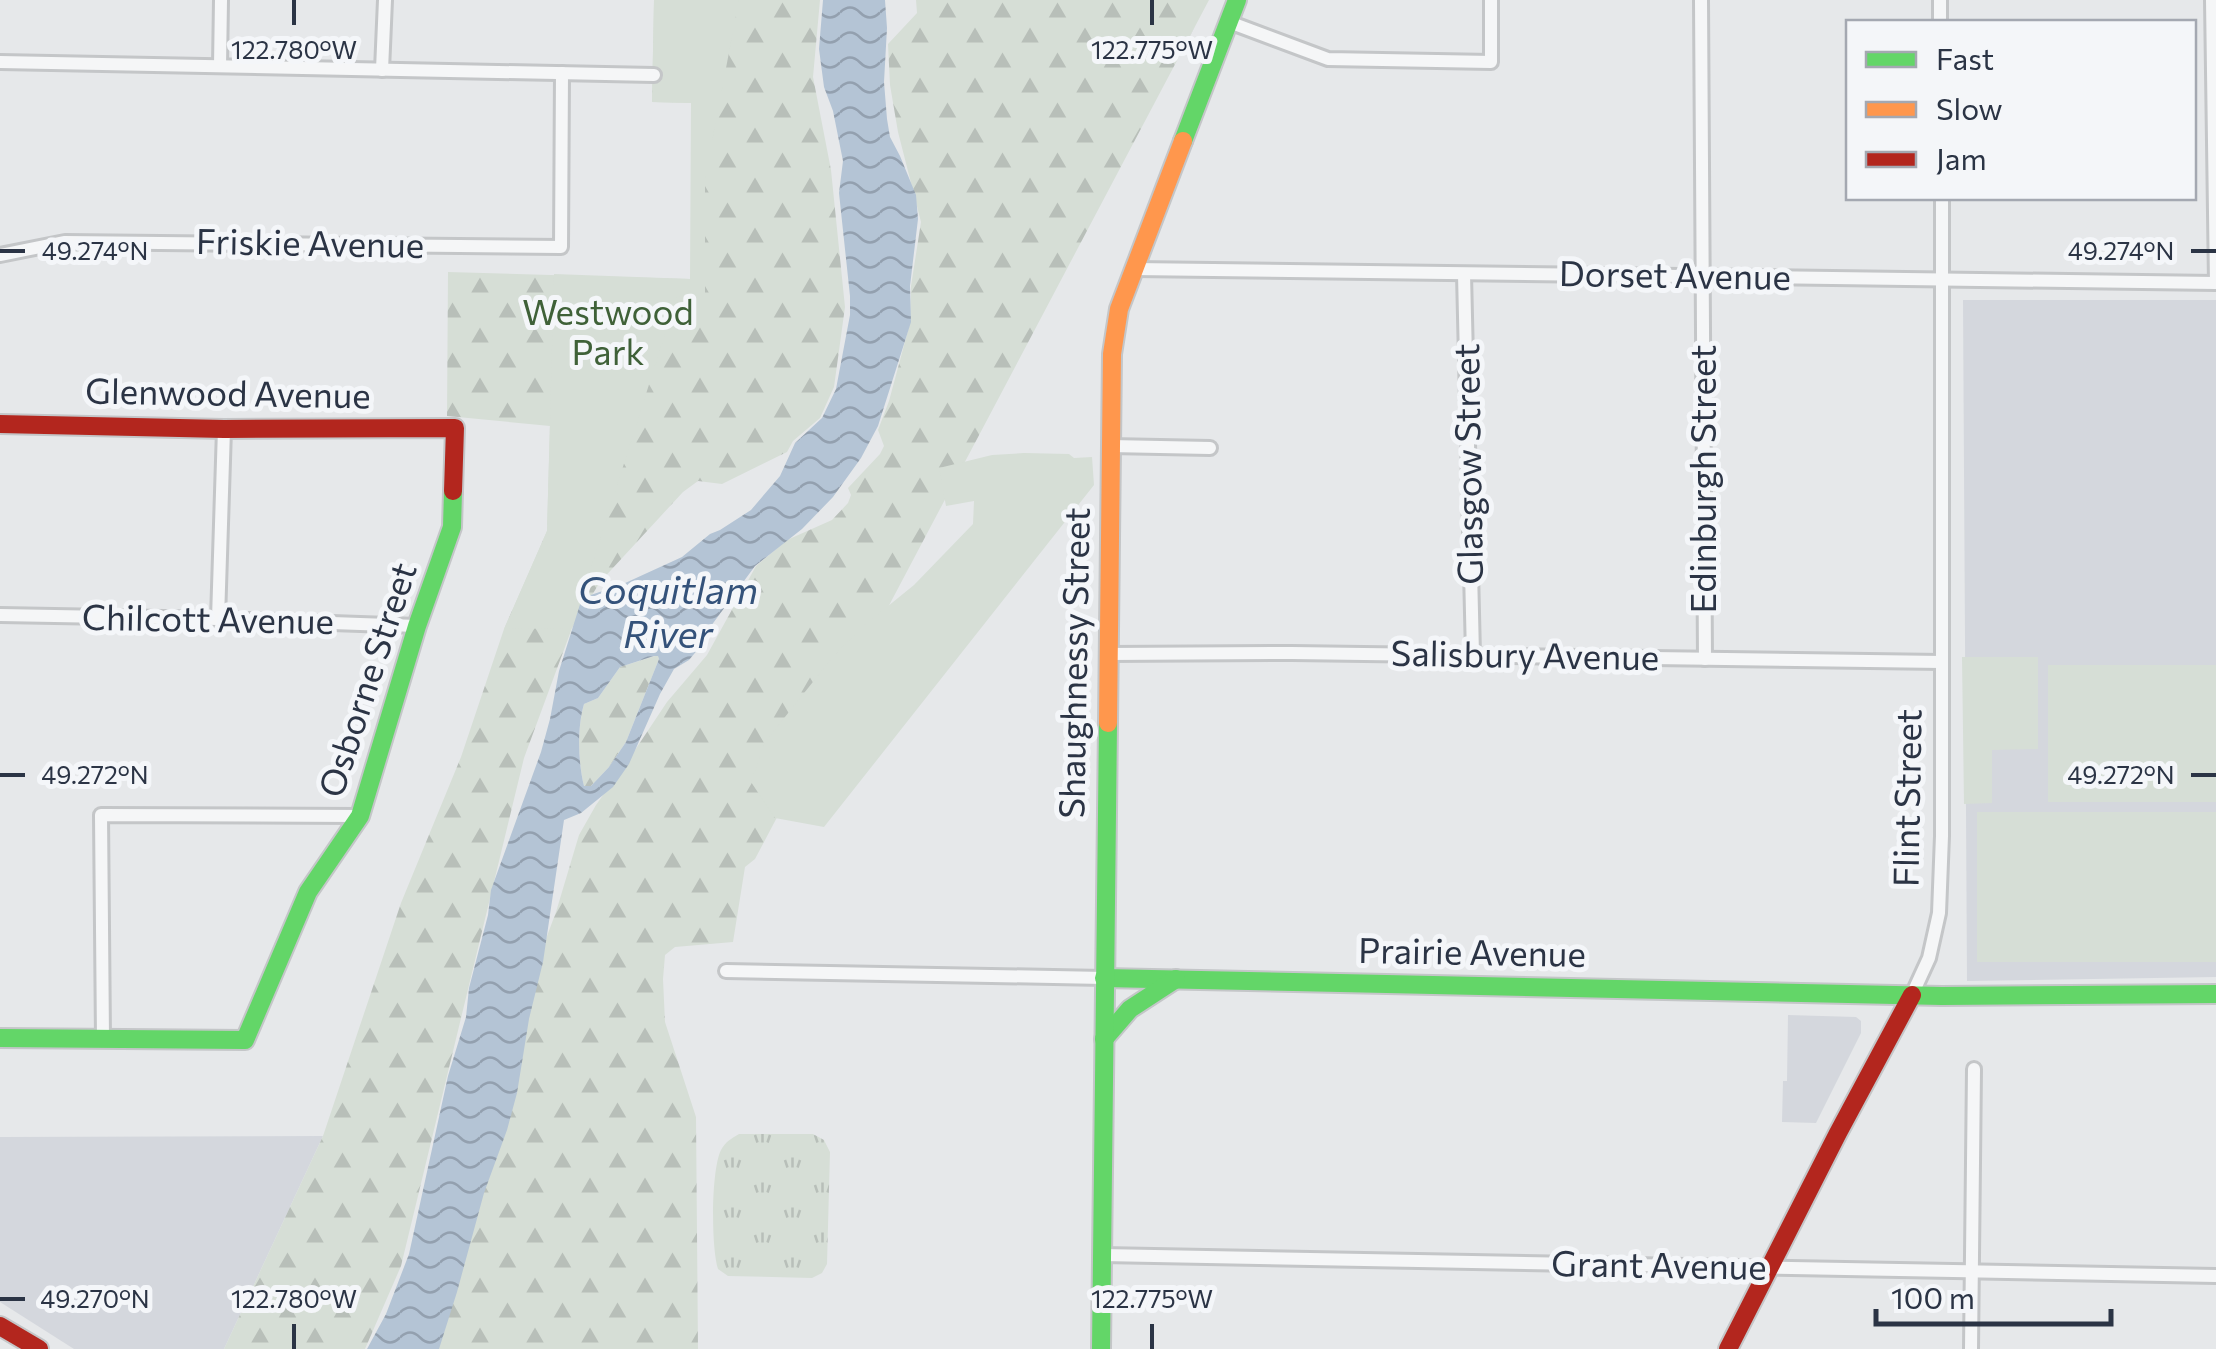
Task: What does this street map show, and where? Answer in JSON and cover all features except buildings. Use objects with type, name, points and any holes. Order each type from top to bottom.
[{"type":"main road","name":"Shaughnessy Street","points":[[1100,1349],[1111,377],[1115,331],[1119,308],[1237,0]]},
{"type":"main road","name":"Glenwood Avenue","points":[[0,424],[455,428]]},
{"type":"main road","name":"Osborne Street","points":[[0,1038],[245,1040],[308,892],[360,816],[416,626],[452,526],[455,428]]},
{"type":"main road","name":"Prairie Avenue","points":[[1104,978],[1912,995],[2216,994]]},
{"type":"main road","points":[[1104,1040],[1130,1009],[1176,978]]},
{"type":"main road","name":"Flint Street","points":[[1728,1349],[1912,995]]},
{"type":"main road","points":[[0,1326],[38,1349]]},
{"type":"street","points":[[220,66],[221,0]]},
{"type":"street","points":[[382,70],[385,0]]},
{"type":"street","points":[[1229,22],[1328,59],[1490,62],[1491,0]]},
{"type":"street","name":"Edinburgh Street","points":[[1701,0],[1706,658]]},
{"type":"street","points":[[2212,0],[2216,283]]},
{"type":"street","points":[[0,62],[654,75]]},
{"type":"street","name":"Friskie Avenue","points":[[0,255],[65,242],[561,247],[562,73]]},
{"type":"street","name":"Flint Street","points":[[1912,995],[1929,958],[1939,913],[1942,836],[1942,200]]},
{"type":"street","name":"Dorset Avenue","points":[[1134,269],[2216,283]]},
{"type":"street","name":"Glasgow Street","points":[[1464,274],[1473,655]]},
{"type":"street","points":[[218,618],[224,428]]},
{"type":"street","points":[[1110,446],[1210,448]]},
{"type":"street","name":"Chilcott Avenue","points":[[0,615],[416,626]]},
{"type":"street","name":"Salisbury Avenue","points":[[1108,654],[1292,652],[1942,662]]},
{"type":"street","points":[[103,1040],[101,814],[360,816]]},
{"type":"street","name":"Prairie Avenue","points":[[726,971],[1104,978]]},
{"type":"street","points":[[1971,1349],[1974,1069]]},
{"type":"street","name":"Grant Avenue","points":[[1102,1255],[2216,1276]]},
{"type":"shaded area","points":[[1963,300],[2216,300],[2216,977],[1967,981]]},
{"type":"shaded area","points":[[1788,1015],[1856,1017],[1861,1021],[1861,1033],[1816,1123],[1782,1122]]},
{"type":"shaded area","points":[[323,1136],[224,1349],[74,1349],[0,1302],[0,1137]]},
{"type":"green space","points":[[654,0],[820,0],[813,77],[831,170],[845,307],[834,387],[820,418],[793,441],[787,452],[722,484],[698,481],[683,492],[600,582],[572,628],[524,758],[401,1266],[365,1349],[224,1349],[323,1136],[401,903],[461,757],[504,629],[547,531],[550,426],[447,416],[448,272],[690,279],[691,103],[652,102]]},
{"type":"green space","name":"Westwood Park","points":[[654,0],[739,0],[705,178],[705,297],[677,296],[572,628],[504,629],[547,531],[554,274],[691,279],[691,103],[652,102]]},
{"type":"green space","points":[[916,0],[1209,0],[755,859],[745,867],[733,942],[675,947],[665,955],[665,1022],[696,1117],[698,1349],[427,1349],[523,1000],[579,835],[667,702],[707,655],[756,566],[787,540],[832,520],[848,503],[848,488],[884,446],[878,430],[910,323],[911,286],[921,222],[898,132],[888,44],[917,13]]},
{"type":"green space","points":[[992,455],[1092,457],[1094,485],[824,827],[775,818],[751,782],[765,742],[832,658],[861,628],[914,585],[973,524],[974,501],[946,506],[939,468]]},
{"type":"green space","points":[[658,655],[626,742],[591,786],[584,786],[579,745],[584,704],[598,698],[620,667]]},
{"type":"green space","points":[[1962,657],[2038,657],[2038,749],[1992,750],[1992,803],[1964,804]]},
{"type":"green space","points":[[2048,665],[2216,665],[2216,802],[2048,802]]},
{"type":"green space","points":[[1977,812],[2216,812],[2216,962],[1977,962]]},
{"type":"green space","points":[[739,1134],[813,1134],[824,1140],[830,1152],[827,1264],[822,1273],[812,1278],[728,1276],[718,1269],[713,1227],[715,1174],[721,1150]]},
{"type":"water","name":"Coquitlam River","points":[[823,0],[885,0],[887,119],[890,137],[916,195],[918,219],[910,286],[911,322],[878,426],[833,497],[802,529],[755,566],[699,648],[674,669],[629,764],[613,787],[581,813],[564,820],[543,962],[517,1093],[439,1349],[367,1349],[386,1314],[409,1254],[448,1076],[466,1017],[491,890],[541,752],[559,671],[582,598],[682,557],[710,534],[751,510],[780,476],[795,443],[822,418],[836,389],[850,296],[839,193],[843,161],[824,87],[819,49]],"holes":[[[658,656],[626,742],[591,786],[584,786],[579,745],[584,704],[598,698],[620,667]]]},
{"type":"traffic: fast","points":[[1183,141],[1237,0]]},
{"type":"traffic: fast","points":[[0,1038],[245,1040],[308,892],[360,816],[417,626],[452,527],[453,491]]},
{"type":"traffic: fast","points":[[1101,1349],[1108,723]]},
{"type":"traffic: fast","points":[[1104,978],[1942,996],[2216,994]]},
{"type":"traffic: fast","points":[[1104,1039],[1130,1009],[1176,979]]},
{"type":"traffic: slow","points":[[1108,723],[1112,354],[1119,309],[1183,141]]},
{"type":"traffic: jam","points":[[0,424],[224,429],[455,428],[453,491]]},
{"type":"traffic: jam","points":[[1728,1349],[1912,995]]},
{"type":"traffic: jam","points":[[0,1326],[39,1349]]}]
